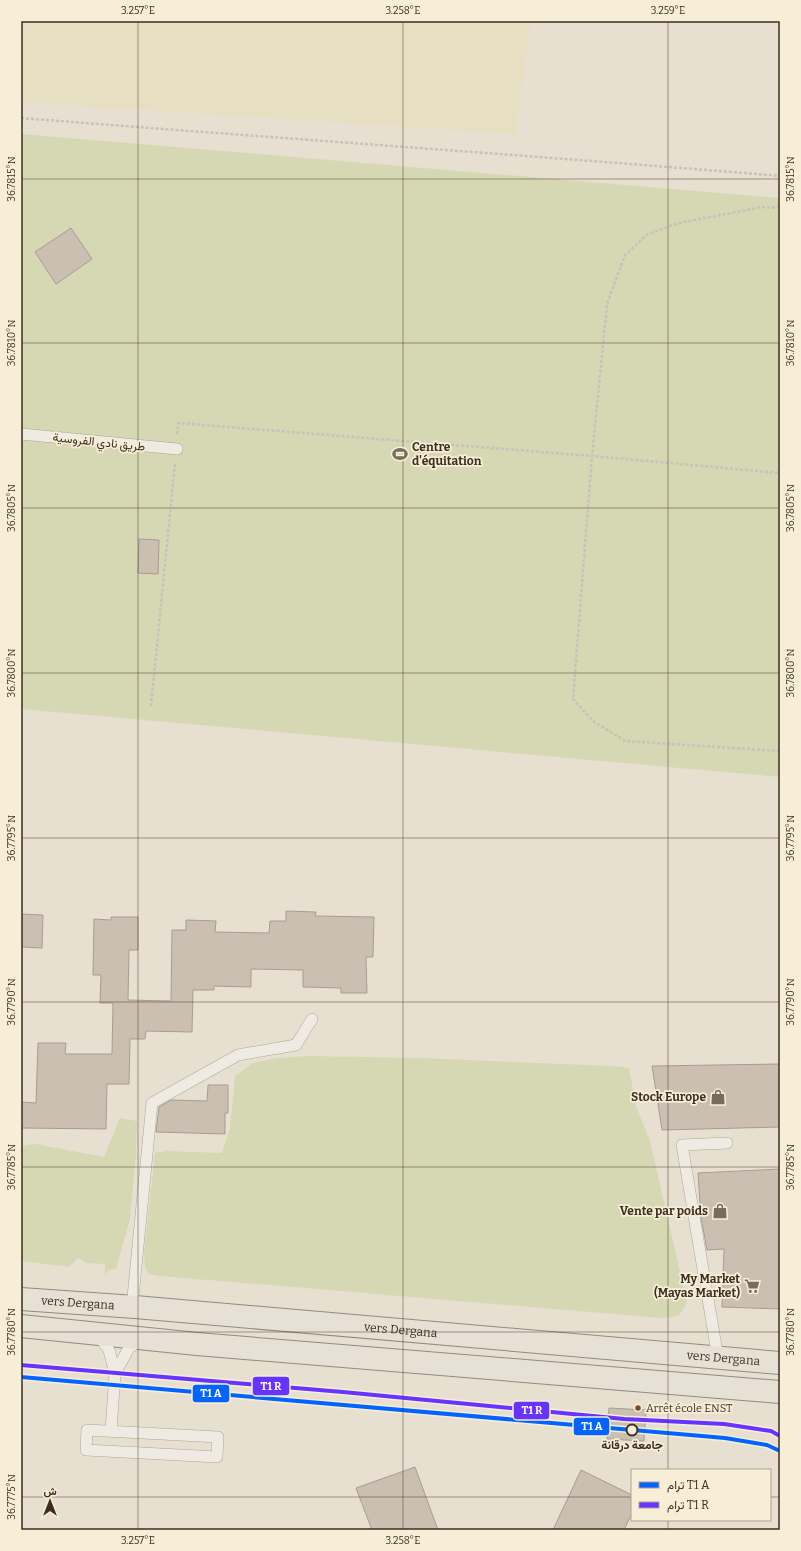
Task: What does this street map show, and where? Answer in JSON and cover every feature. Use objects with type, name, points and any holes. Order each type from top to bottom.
[{"type":"main road","name":"vers Dergana","points":[[21,1298],[780,1363]]},
{"type":"main road","points":[[258,1349],[256,1344],[256,1332],[258,1327],[267,1318]]},
{"type":"main road","points":[[21,1326],[258,1349],[780,1392]]},
{"type":"lane","name":"طريق نادي الفروسية","points":[[21,434],[177,449]]},
{"type":"lane","points":[[135,1307],[133,1297],[152,1102],[238,1055],[296,1045],[312,1019]]},
{"type":"lane","points":[[718,1358],[682,1145],[727,1143]]},
{"type":"lane","points":[[97,1334],[109,1350],[115,1373],[111,1431]]},
{"type":"lane","points":[[115,1373],[122,1358],[129,1348],[143,1339]]},
{"type":"lane","points":[[86,1430],[111,1431],[218,1437],[217,1457],[86,1450],[86,1430]]},
{"type":"path","points":[[21,118],[780,176]]},
{"type":"path","points":[[780,208],[762,207],[679,223],[648,234],[625,254],[607,304],[592,456],[573,699],[593,721],[625,742],[780,751]]},
{"type":"path","points":[[151,706],[177,449],[178,423],[592,456],[780,473]]},
{"type":"shaded area","points":[[21,21],[531,21],[516,134],[21,102]]},
{"type":"green space","name":"Centre d'équitation","points":[[21,134],[780,198],[780,777],[21,709]]},
{"type":"green space","points":[[308,1056],[420,1058],[629,1068],[636,1106],[650,1141],[687,1302],[681,1313],[676,1316],[663,1318],[149,1274],[145,1267],[144,1253],[155,1153],[167,1151],[222,1153],[230,1128],[235,1076],[253,1063],[277,1058]]},
{"type":"green space","points":[[120,1118],[137,1121],[136,1155],[130,1219],[116,1269],[109,1270],[105,1276],[105,1264],[87,1263],[78,1258],[69,1267],[21,1261],[21,1146],[36,1144],[104,1157]]},
{"type":"building","points":[[71,228],[92,259],[56,284],[35,252]]},
{"type":"building","points":[[139,539],[159,540],[158,574],[138,573]]},
{"type":"building","points":[[286,911],[316,912],[315,916],[374,917],[373,957],[366,957],[367,993],[341,993],[341,988],[303,987],[303,970],[251,969],[251,987],[214,986],[214,990],[193,990],[192,1032],[146,1031],[145,1039],[130,1039],[129,1084],[107,1084],[106,1129],[21,1128],[21,1102],[36,1103],[38,1043],[66,1043],[65,1054],[112,1054],[113,1003],[100,1003],[101,975],[93,975],[94,919],[111,920],[111,917],[138,917],[138,950],[129,950],[128,1000],[171,1001],[172,930],[186,930],[186,920],[216,921],[215,932],[269,933],[270,921],[286,921]]},
{"type":"building","points":[[21,914],[43,915],[42,948],[21,947]]},
{"type":"building","name":"Stock Europe","points":[[780,1064],[780,1127],[662,1130],[652,1066]]},
{"type":"building","points":[[208,1085],[228,1085],[228,1113],[225,1113],[225,1134],[156,1132],[159,1107],[171,1100],[207,1101]]},
{"type":"building","points":[[780,1169],[780,1309],[722,1307],[724,1249],[707,1250],[701,1217],[698,1173]]},
{"type":"building","points":[[609,1408],[646,1410],[644,1441],[607,1439]]},
{"type":"building","points":[[415,1467],[438,1530],[372,1530],[356,1488]]},
{"type":"building","points":[[581,1470],[631,1495],[631,1515],[624,1530],[553,1530]]},
{"type":"transit line","points":[[21,1365],[343,1392],[624,1419],[724,1424],[771,1431],[780,1436]]},
{"type":"transit line","points":[[21,1377],[725,1438],[767,1445],[780,1451]]},
{"type":"place","name":"Centre d'équitation","points":[[400,454]]},
{"type":"place","name":"Stock Europe","points":[[718,1097]]},
{"type":"place","name":"Vente par poids","points":[[720,1211]]},
{"type":"place","name":"My Market (Mayas Market)","points":[[752,1286]]},
{"type":"place","name":"Arrêt école ENST","points":[[638,1408]]},
{"type":"place","name":"جامعة درقانة","points":[[632,1430]]}]
